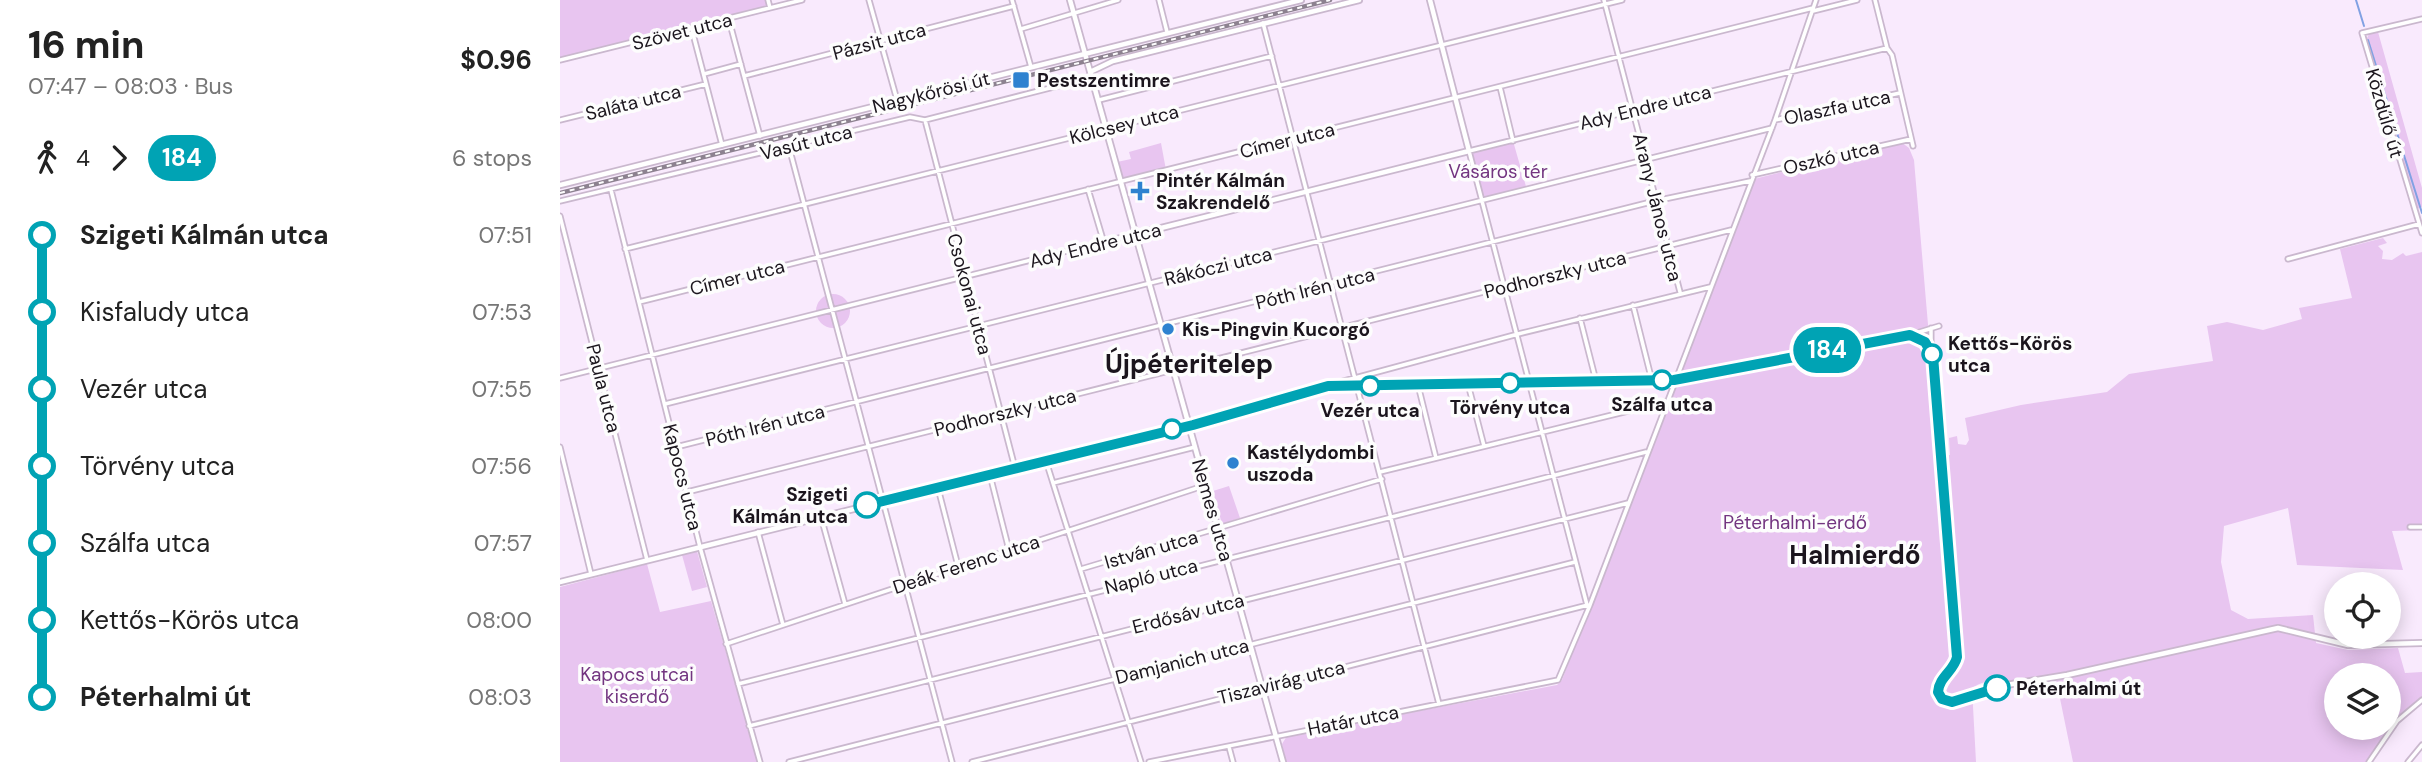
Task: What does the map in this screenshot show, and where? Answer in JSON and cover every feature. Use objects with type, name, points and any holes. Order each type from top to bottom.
[{"type":"street","points":[[768,0],[770,8]]},
{"type":"street","name":"Szövet utca","points":[[560,60],[692,30],[802,0]]},
{"type":"street","points":[[869,0],[897,100]]},
{"type":"street","name":"Nemes utca","points":[[1070,0],[1283,762]]},
{"type":"street","points":[[1021,29],[1118,0]]},
{"type":"street","points":[[1159,0],[1167,32]]},
{"type":"street","name":"Nagykőrösi út","points":[[560,185],[1301,0]]},
{"type":"street","points":[[1092,71],[1107,62],[1359,0]]},
{"type":"street","points":[[1430,0],[1588,605]]},
{"type":"street","name":"Kölcsey utca","points":[[625,249],[1605,2],[1622,0]]},
{"type":"street","points":[[1588,605],[1772,128],[1816,0]]},
{"type":"street","name":"Címer utca","points":[[639,302],[1455,97],[1857,0]]},
{"type":"street","points":[[1875,0],[1887,48],[1892,55],[1913,146]]},
{"type":"street","name":"Arany János utca","points":[[1605,2],[1680,292]]},
{"type":"street","points":[[1013,3],[1031,67]]},
{"type":"street","name":"Pázsit utca","points":[[744,75],[881,41],[1013,3]]},
{"type":"street","name":"Közdűlő út","points":[[2422,19],[2361,33],[2422,233]]},
{"type":"street","points":[[729,20],[760,136]]},
{"type":"street","points":[[1264,23],[1439,704]]},
{"type":"street","points":[[692,30],[722,145]]},
{"type":"street","name":"Ady Endre utca","points":[[560,378],[1887,48]]},
{"type":"street","points":[[1099,100],[1272,56]]},
{"type":"street","points":[[704,74],[741,64]]},
{"type":"street","name":"Vasút utca","points":[[560,201],[910,117],[926,120],[1093,77]]},
{"type":"street","name":"Saláta utca","points":[[560,120],[706,84]]},
{"type":"street","points":[[1500,87],[1513,141]]},
{"type":"street","name":"Olaszfa utca","points":[[1774,120],[1900,93]]},
{"type":"street","name":"Csokonai utca","points":[[926,120],[1016,468]]},
{"type":"street","name":"Rákóczi utca","points":[[665,404],[1772,128]]},
{"type":"street","name":"Oszkó utca","points":[[1752,175],[1911,139]]},
{"type":"street","points":[[789,147],[952,762]]},
{"type":"street","name":"Póth Irén utca","points":[[676,447],[1655,201],[1750,181]]},
{"type":"street","points":[[1088,189],[1104,243]]},
{"type":"street","name":"Kapocs utca","points":[[611,190],[700,547],[760,762]]},
{"type":"street","name":"Paula utca","points":[[560,216],[647,560]]},
{"type":"street","points":[[2288,259],[2419,221]]},
{"type":"street","name":"Podhorszky utca","points":[[687,492],[1731,230]]},
{"type":"street","points":[[560,582],[1189,425],[1355,376],[1680,292],[1710,287]]},
{"type":"street","points":[[1633,305],[1651,381]]},
{"type":"street","points":[[1580,318],[1596,381]]},
{"type":"street","points":[[1328,386],[1674,380],[1910,335],[1939,326]]},
{"type":"street","points":[[1931,328],[1957,652],[1953,668],[1938,685],[1939,695],[1945,701],[1952,702],[2006,685],[2067,675],[2278,628],[2348,645],[2422,643]]},
{"type":"street","points":[[1910,335],[1922,340],[1931,351]]},
{"type":"street","points":[[1468,384],[1484,446]]},
{"type":"street","points":[[1418,385],[1436,458]]},
{"type":"street","points":[[1380,472],[1665,402]]},
{"type":"street","points":[[560,447],[591,574]]},
{"type":"street","points":[[1053,483],[1195,447]]},
{"type":"street","name":"Napló utca","points":[[738,684],[1088,592],[1646,452]]},
{"type":"street","points":[[1046,461],[1141,762]]},
{"type":"street","points":[[990,475],[1009,550]]},
{"type":"street","name":"István utca","points":[[1081,569],[1382,479]]},
{"type":"street","name":"Deák Ferenc utca","points":[[726,644],[1206,485]]},
{"type":"street","points":[[937,488],[958,566]]},
{"type":"street","name":"Erdősáv utca","points":[[750,726],[1628,503]]},
{"type":"street","points":[[821,517],[845,604]]},
{"type":"street","points":[[2410,527],[2422,527]]},
{"type":"street","points":[[758,533],[783,625]]},
{"type":"street","name":"Damjanich utca","points":[[789,762],[1575,562]]},
{"type":"street","name":"Tiszavirág utca","points":[[972,762],[1588,605]]},
{"type":"street","name":"Határ utca","points":[[1149,762],[1558,680],[1588,605]]},
{"type":"street","points":[[2369,762],[2397,721],[2422,700]]},
{"type":"street","points":[[2408,762],[2422,745]]},
{"type":"street","points":[[1229,747],[1233,762]]},
{"type":"green space","points":[[560,0],[767,0],[770,11],[560,63]]},
{"type":"green space","points":[[2378,32],[2422,188],[2422,207],[2417,209],[2366,40],[2369,34]]},
{"type":"green space","name":"Vásáros tér","points":[[1513,141],[1527,190],[1483,200],[1469,151]]},
{"type":"green space","name":"Péterhalmi-erdő","points":[[1901,142],[1909,148],[1914,160],[1939,454],[1950,455],[1949,438],[1957,436],[1958,444],[1966,445],[1969,440],[1965,418],[2021,405],[2107,392],[2129,374],[2213,361],[2207,326],[2227,322],[2263,330],[2302,319],[2299,308],[2352,298],[2340,249],[2383,238],[2387,243],[2378,246],[2383,251],[2382,259],[2392,260],[2403,253],[2406,256],[2422,252],[2422,530],[2392,531],[2403,570],[2297,565],[2288,508],[2224,526],[2221,562],[2231,610],[2248,619],[2313,615],[2316,643],[2324,645],[2324,649],[2398,649],[2405,673],[2422,672],[2422,703],[2401,721],[2401,663],[2324,663],[2324,740],[2387,740],[2372,762],[2073,762],[2056,679],[2016,688],[2014,683],[1992,681],[1972,688],[1976,762],[1286,762],[1282,744],[1287,736],[1557,685],[1562,680],[1754,179]]},
{"type":"green space","points":[[1161,143],[1166,170],[1123,181],[1117,162],[1131,159],[1129,152]]},
{"type":"green space","points":[[833,294],[845,299],[850,311],[845,323],[833,328],[821,323],[816,311],[821,299]]},
{"type":"green space","points":[[1229,486],[1240,518],[1222,524],[1213,491]]},
{"type":"green space","points":[[697,551],[707,587],[692,591],[682,555]]},
{"type":"green space","name":"Kapocs utcai kiserdő","points":[[647,564],[660,612],[711,601],[758,762],[560,762],[560,587]]},
{"type":"waterway","points":[[2356,0],[2364,26]]},
{"type":"waterway","points":[[2368,40],[2422,213]]},
{"type":"railway","points":[[560,193],[1330,0]]},
{"type":"bus line","name":"184","points":[[867,505],[1193,425],[1328,386],[1688,379],[1877,339],[1910,335],[1925,342],[1933,356],[1945,489],[1957,657],[1953,668],[1940,682],[1938,692],[1942,699],[1952,702],[1997,688]]},
{"type":"place","name":"Pestszentimre","points":[[1021,80]]},
{"type":"place","name":"Pintér Kálmán Szakrendelő","points":[[1140,191]]},
{"type":"place","name":"Kis-Pingvin Kucorgó","points":[[1168,329]]},
{"type":"place","name":"Kettős-Körös utca","points":[[1932,354]]},
{"type":"place","name":"Szálfa utca","points":[[1662,380]]},
{"type":"place","name":"Törvény utca","points":[[1510,383]]},
{"type":"place","name":"Vezér utca","points":[[1370,386]]},
{"type":"place","name":"Kastélydombi uszoda","points":[[1233,463]]},
{"type":"place","name":"Szigeti Kálmán utca","points":[[867,505]]},
{"type":"place","name":"Péterhalmi út","points":[[1997,688]]},
{"type":"district","name":"Újpéteritelep","points":[[1189,364]]},
{"type":"district","name":"Halmierdő","points":[[1855,555]]}]
